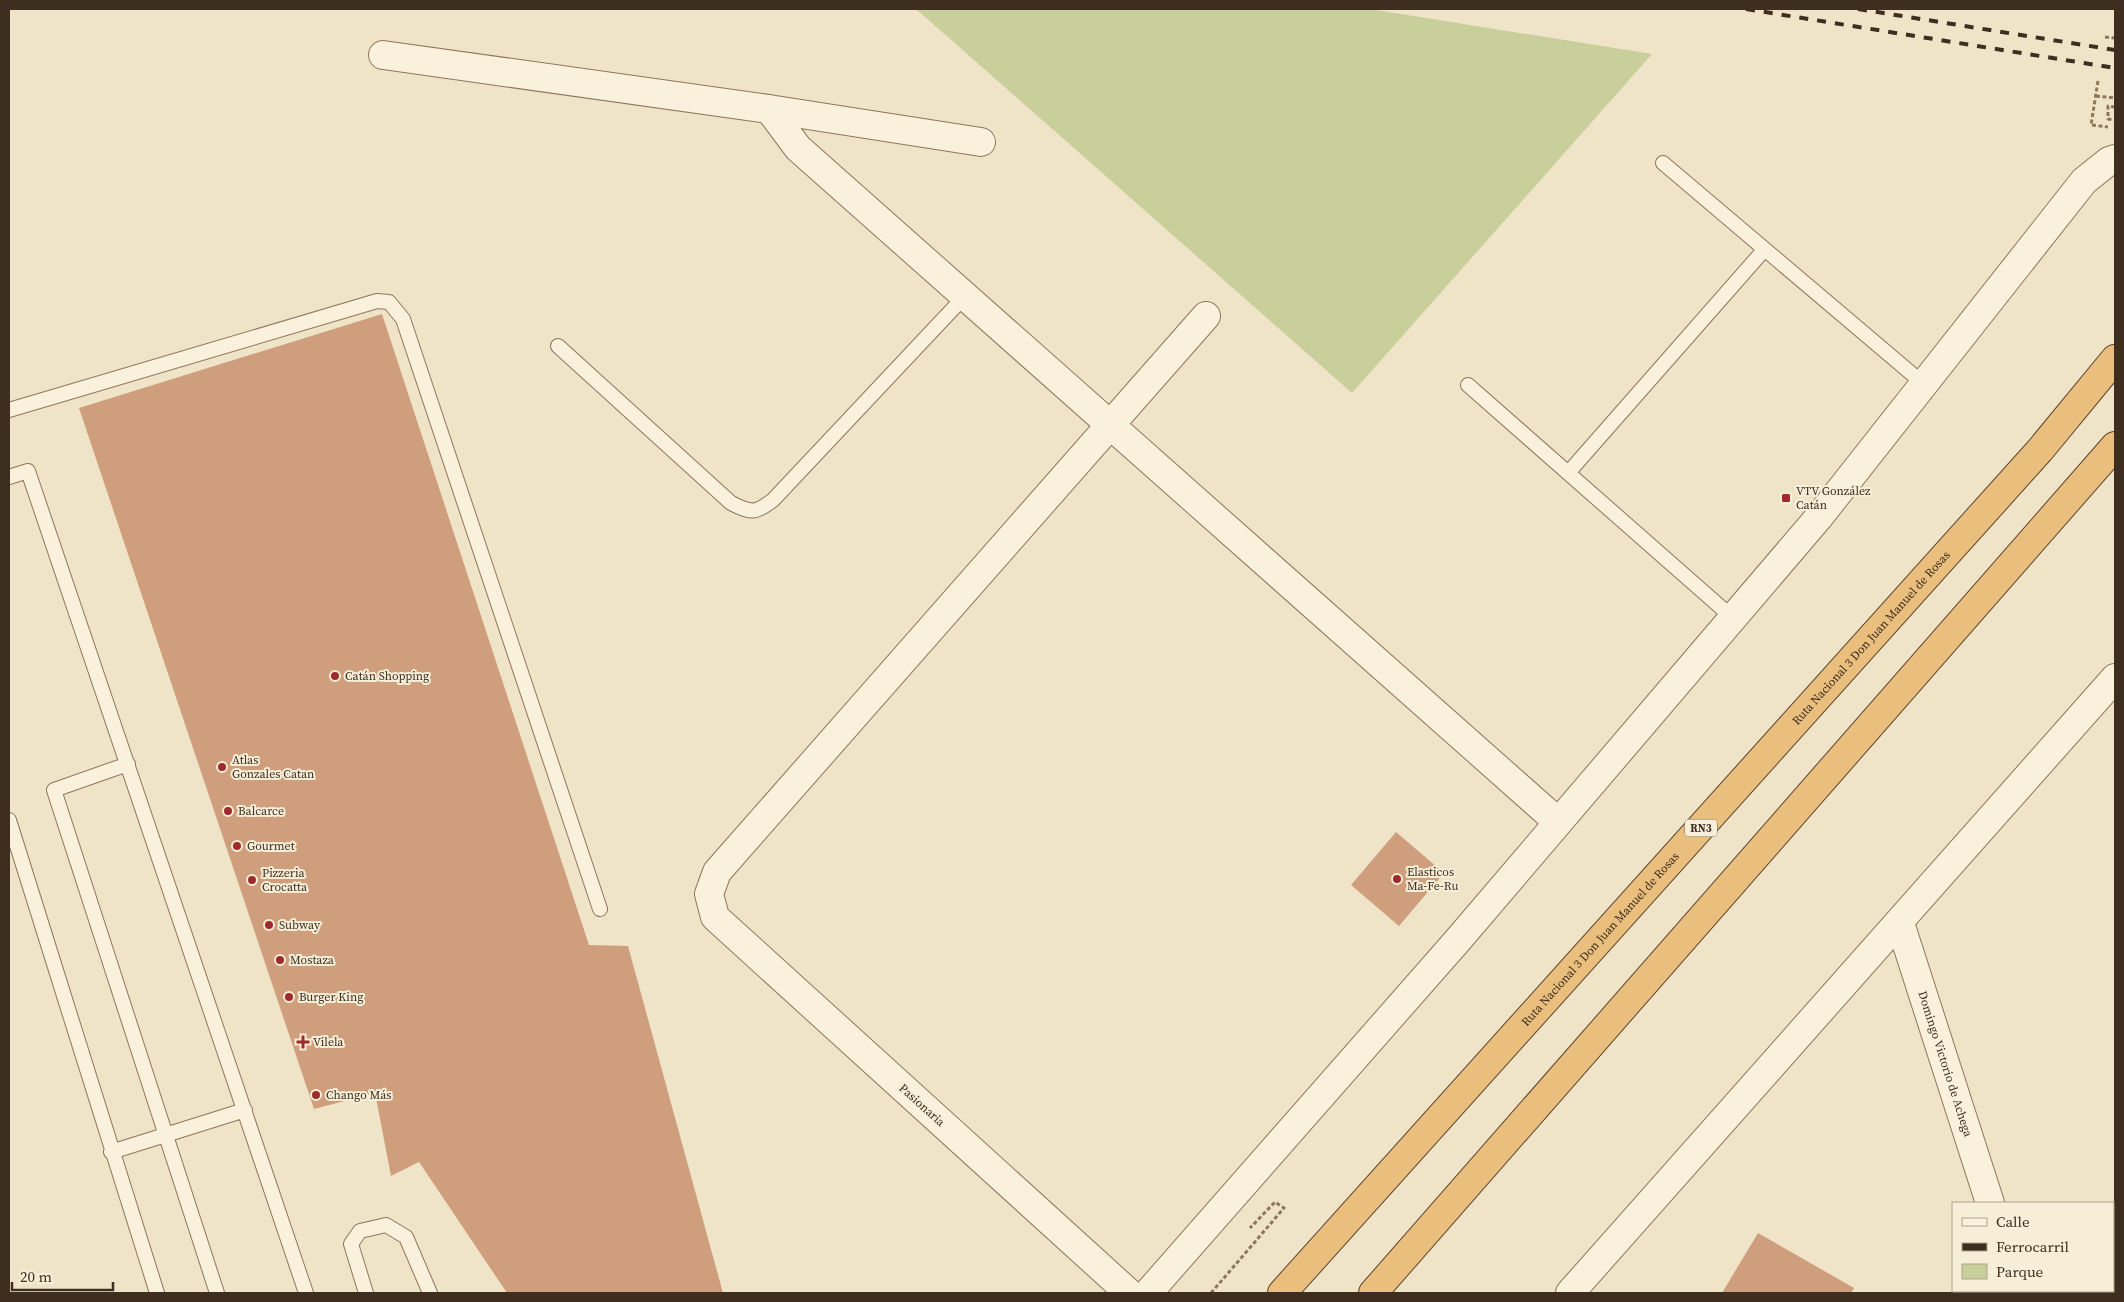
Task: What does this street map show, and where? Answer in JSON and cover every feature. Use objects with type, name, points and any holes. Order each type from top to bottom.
[{"type":"highway","name":"Ruta Nacional 3 Don Juan Manuel de Rosas","points":[[1282,1293],[2040,450],[2115,358]]},
{"type":"highway","points":[[1373,1293],[2115,446]]},
{"type":"street","points":[[383,56],[769,109],[981,142]]},
{"type":"street","points":[[769,109],[798,148],[1558,822]]},
{"type":"street","points":[[1148,1293],[1458,940],[1819,516],[1925,385],[2084,181],[2108,161],[2115,159]]},
{"type":"street","points":[[1110,426],[1206,316]]},
{"type":"street","name":"Pasionaria","points":[[1110,426],[717,872],[709,894],[716,917],[1130,1293]]},
{"type":"street","points":[[1570,1293],[2112,687]]},
{"type":"street","name":"Domingo Victorio de Achega","points":[[1900,923],[1990,1202]]},
{"type":"lane","points":[[1664,163],[1925,385]]},
{"type":"lane","points":[[1568,473],[1764,250]]},
{"type":"lane","points":[[558,346],[731,503],[748,512],[761,510],[773,500],[966,296]]},
{"type":"lane","points":[[9,410],[377,301],[389,302],[403,319],[600,909]]},
{"type":"lane","points":[[1468,385],[1733,618]]},
{"type":"lane","points":[[9,477],[28,471],[306,1293]]},
{"type":"lane","points":[[128,764],[54,790],[217,1293]]},
{"type":"lane","points":[[9,820],[111,1152],[157,1293]]},
{"type":"lane","points":[[111,1152],[245,1110]]},
{"type":"lane","points":[[366,1293],[351,1244],[360,1231],[386,1225],[406,1237],[430,1293]]},
{"type":"path","points":[[2105,37],[2115,38]]},
{"type":"path","points":[[2098,81],[2091,125],[2115,128]]},
{"type":"path","points":[[2096,96],[2115,98]]},
{"type":"path","points":[[2115,107],[2108,106],[2108,119],[2115,120]]},
{"type":"path","points":[[1211,1293],[1284,1208],[1275,1202],[1248,1230]]},
{"type":"green space","points":[[916,9],[1370,9],[1652,54],[1352,393]]},
{"type":"building","name":"Catán Shopping","points":[[382,314],[589,945],[628,946],[723,1293],[507,1293],[419,1162],[391,1176],[375,1093],[314,1109],[79,408]]},
{"type":"building","name":"Elasticos Ma-Fe-Ru","points":[[1396,832],[1444,873],[1399,926],[1351,885]]},
{"type":"building","points":[[1758,1233],[1854,1288],[1851,1293],[1722,1293]]},
{"type":"railway","points":[[1746,9],[2115,68]]},
{"type":"railway","points":[[1858,9],[2115,50]]},
{"type":"place","name":"VTV González Catán","points":[[1786,498]]},
{"type":"place","name":"Catán Shopping","points":[[335,676]]},
{"type":"place","name":"Atlas Gonzales Catan","points":[[222,767]]},
{"type":"place","name":"Balcarce","points":[[228,811]]},
{"type":"place","name":"Gourmet","points":[[237,846]]},
{"type":"place","name":"Elasticos Ma-Fe-Ru","points":[[1397,879]]},
{"type":"place","name":"Pizzeria Crocatta","points":[[252,880]]},
{"type":"place","name":"Subway","points":[[269,925]]},
{"type":"place","name":"Mostaza","points":[[280,960]]},
{"type":"place","name":"Burger King","points":[[289,997]]},
{"type":"place","name":"Vilela","points":[[303,1042]]},
{"type":"place","name":"Chango Más","points":[[316,1095]]}]
